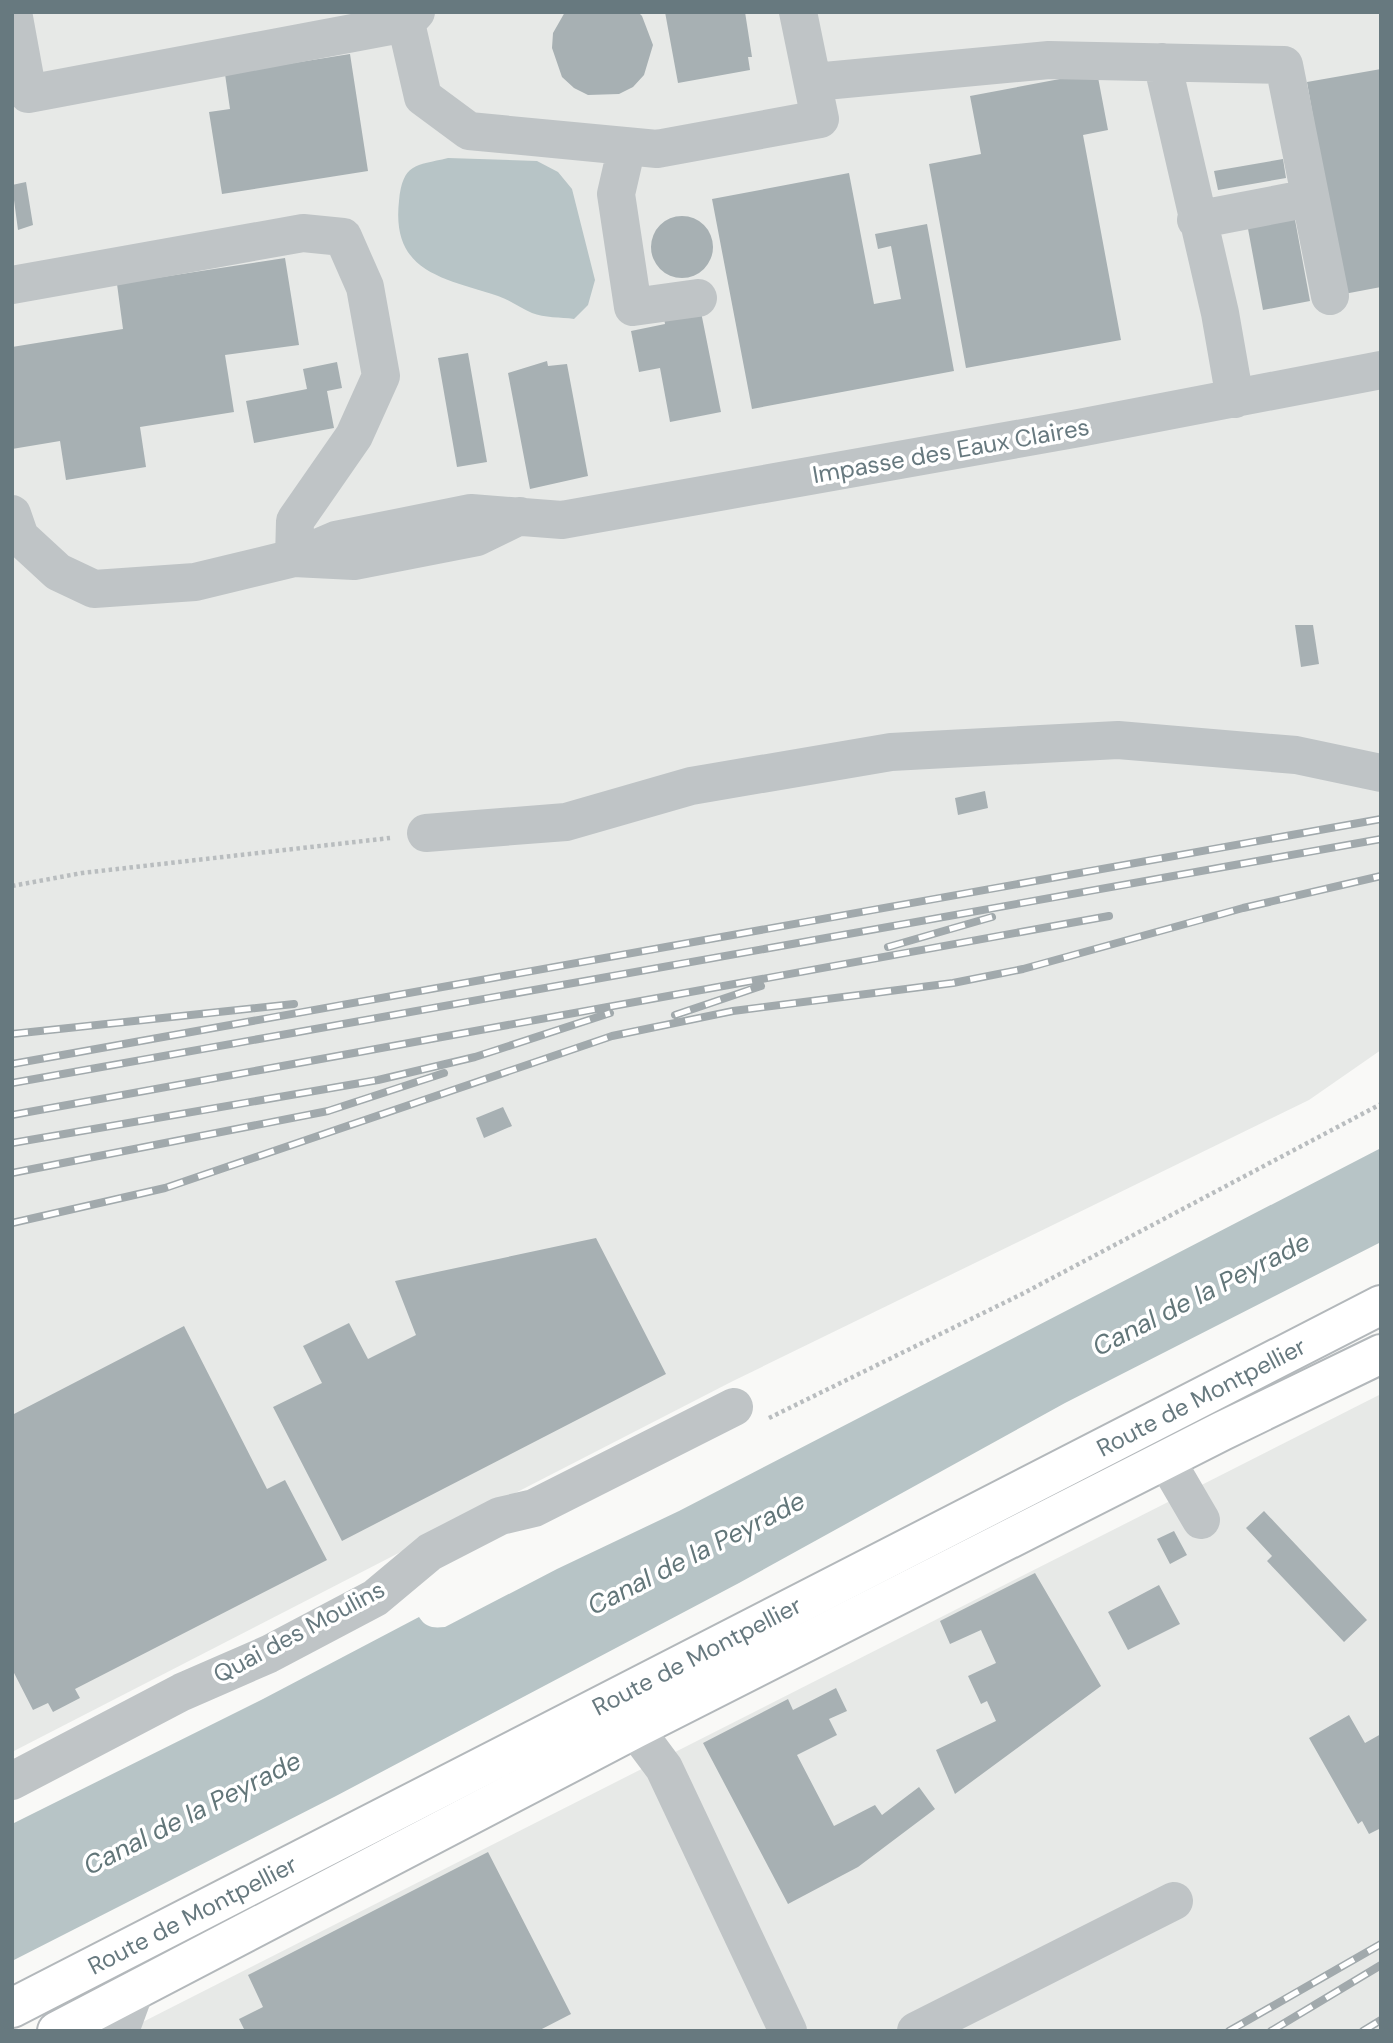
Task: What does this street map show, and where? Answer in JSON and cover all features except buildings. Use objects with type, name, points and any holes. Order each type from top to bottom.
[{"type":"main road","name":"Route de Montpellier","points":[[12,2008],[1381,1305]]},
{"type":"main road","name":"Route de Montpellier","points":[[57,2031],[635,1729],[1381,1354]]},
{"type":"street","points":[[13,12],[28,94],[411,18],[423,97],[469,131],[657,149],[820,119],[798,12]]},
{"type":"street","points":[[814,82],[1049,60],[1284,65],[1330,296]]},
{"type":"street","points":[[1162,62],[1196,220],[1220,313],[1235,399]]},
{"type":"street","points":[[628,146],[616,194],[633,307],[698,298]]},
{"type":"street","points":[[1196,220],[1310,198]]},
{"type":"street","points":[[12,285],[303,233],[343,237],[365,287],[381,376],[354,436],[295,522],[294,558]]},
{"type":"street","name":"Impasse des Eaux Claires","points":[[12,514],[20,537],[58,572],[94,589],[195,582],[294,558],[337,540],[471,513],[562,520],[1235,399],[1381,370]]},
{"type":"street","points":[[426,833],[566,822],[691,786],[891,752],[1118,740],[1296,755],[1381,773]]},
{"type":"street","name":"Quai des Moulins","points":[[12,1781],[182,1692],[269,1654],[375,1598],[430,1552],[500,1516],[534,1508],[734,1407]]},
{"type":"street","points":[[1166,1460],[1200,1520]]},
{"type":"street","points":[[635,1729],[664,1768],[788,2031]]},
{"type":"street","points":[[916,2031],[1174,1901]]},
{"type":"street","points":[[120,2031],[134,1993]]},
{"type":"path","points":[[12,886],[82,873],[426,833]]},
{"type":"shaded area","points":[[12,12],[1381,12],[1381,1050],[1309,1100],[733,1381],[12,1752]]},
{"type":"shaded area","points":[[1381,1394],[1381,2031],[125,2031]]},
{"type":"water","points":[[448,158],[537,161],[558,172],[572,189],[595,280],[588,305],[574,319],[532,313],[502,298],[441,277],[425,269],[413,258],[404,244],[399,225],[399,201],[404,179],[419,165]]},
{"type":"water","name":"Canal de la Peyrade","points":[[1381,1148],[1381,1242],[1065,1403],[739,1583],[336,1796],[12,1961],[12,1824],[263,1699],[419,1617],[430,1626],[445,1627],[557,1569],[679,1511]]},
{"type":"railway","points":[[12,1064],[1381,819]]},
{"type":"railway","points":[[12,1083],[1381,839]]},
{"type":"railway","points":[[12,1223],[165,1188],[612,1036],[733,1011],[953,983],[1023,969],[1243,908],[1381,876]]},
{"type":"railway","points":[[12,1115],[1109,916]]},
{"type":"railway","points":[[888,947],[992,917]]},
{"type":"railway","points":[[675,1015],[761,986]]},
{"type":"railway","points":[[12,1034],[294,1004]]},
{"type":"railway","points":[[12,1143],[378,1080],[475,1057],[610,1013]]},
{"type":"railway","points":[[12,1173],[328,1111],[444,1073]]},
{"type":"railway","points":[[1229,2031],[1381,1944]]},
{"type":"railway","points":[[1271,2031],[1381,1965]]},
{"type":"railway","points":[[1363,2031],[1381,2020]]}]
